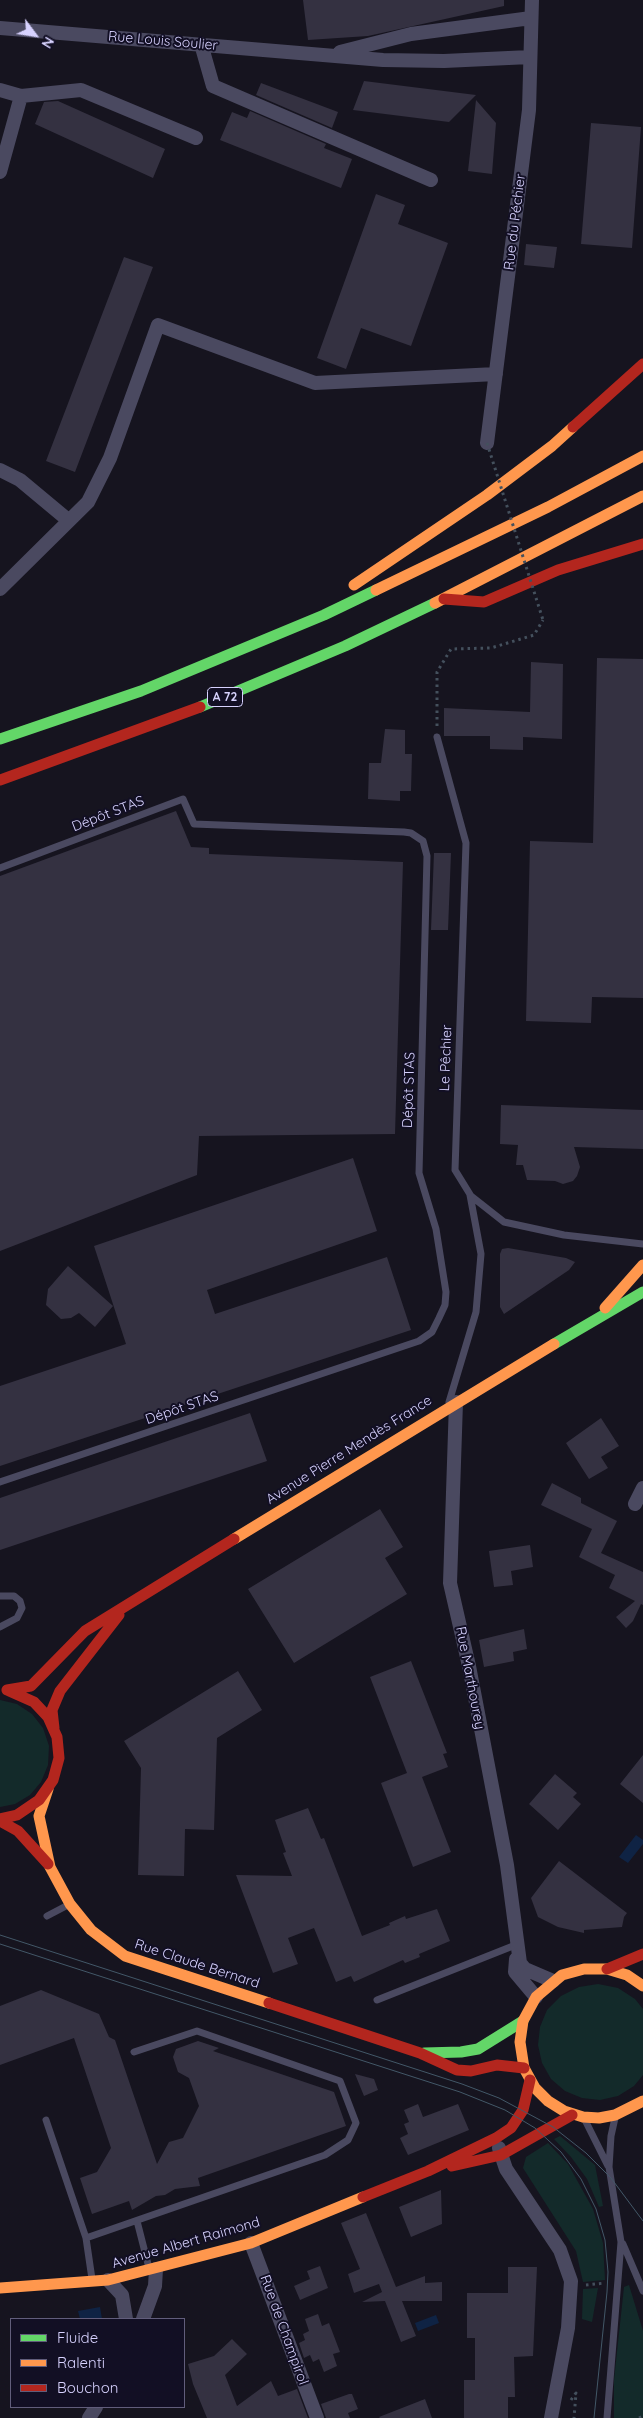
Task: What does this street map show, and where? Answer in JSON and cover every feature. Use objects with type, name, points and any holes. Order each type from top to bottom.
[{"type":"main road","points":[[324,615],[343,592],[487,495],[552,446],[643,364]]},
{"type":"main road","points":[[0,739],[142,691],[324,615],[548,507],[643,456]]},
{"type":"main road","name":"A 72","points":[[0,780],[132,733],[255,685],[444,599],[643,496]]},
{"type":"main road","points":[[444,599],[484,602],[558,570],[643,544]]},
{"type":"main road","name":"Avenue Pierre Mendès France","points":[[592,1323],[643,1266]]},
{"type":"main road","name":"Avenue Pierre Mendès France","points":[[4,1689],[24,1688],[37,1682],[85,1631],[452,1404],[643,1292]]},
{"type":"main road","name":"Avenue Pierre Mendès France","points":[[54,1728],[52,1710],[60,1691],[125,1607]]},
{"type":"main road","points":[[4,1689],[34,1702],[48,1717],[54,1728]]},
{"type":"main road","name":"Rue Claude Bernard","points":[[54,1728],[59,1747],[59,1758],[54,1780],[48,1789],[39,1816],[50,1866],[70,1904],[90,1930],[124,1956],[420,2054],[457,2070],[471,2071],[497,2066],[524,2068]]},
{"type":"main road","points":[[0,1820],[25,1811],[40,1800],[48,1789]]},
{"type":"main road","points":[[0,1820],[18,1831],[50,1866]]},
{"type":"main road","points":[[607,1969],[643,1954]]},
{"type":"main road","points":[[643,1986],[627,1975],[596,1968],[573,1972],[553,1981],[536,1997],[524,2021],[520,2042],[524,2068],[530,2080],[548,2101],[578,2116],[599,2118],[615,2115],[643,2101]]},
{"type":"main road","name":"Rue Claude Bernard","points":[[420,2054],[461,2052],[478,2048],[524,2021]]},
{"type":"main road","name":"Avenue Albert Raimond","points":[[0,2288],[108,2280],[153,2270],[251,2243],[428,2170],[496,2138],[511,2128],[523,2110],[530,2080]]},
{"type":"main road","name":"Avenue Albert Raimond","points":[[428,2170],[486,2160],[501,2155],[578,2116]]},
{"type":"street","name":"Rue du Péchier","points":[[487,443],[530,110],[532,0]]},
{"type":"street","name":"Rue Louis Soulier","points":[[327,56],[411,34],[531,18]]},
{"type":"street","name":"Rue Louis Soulier","points":[[0,28],[383,60],[444,61],[530,57]]},
{"type":"street","points":[[201,44],[213,86],[431,180]]},
{"type":"street","points":[[0,90],[21,96],[81,90],[196,138]]},
{"type":"street","points":[[1,164],[21,96]]},
{"type":"street","points":[[0,589],[88,502],[110,458],[158,325],[315,383],[496,374]]},
{"type":"street","points":[[0,470],[20,480],[68,520]]},
{"type":"street","name":"Rue Marthourey","points":[[452,1404],[450,1583],[469,1666],[507,1865],[523,1968],[553,1981]]},
{"type":"street","points":[[635,1504],[643,1488]]},
{"type":"street","name":"Rue Marthourey","points":[[519,1948],[514,1964],[515,1972],[536,1997]]},
{"type":"street","points":[[496,2138],[506,2169],[560,2250],[571,2281],[568,2328],[551,2418]]},
{"type":"street","name":"Rue de Champirol","points":[[251,2243],[317,2418]]},
{"type":"street","points":[[144,2318],[156,2286],[153,2270]]},
{"type":"street","points":[[108,2280],[122,2295],[126,2318]]},
{"type":"lane","name":"Le Pêchier","points":[[437,737],[466,843],[455,1170],[469,1193],[504,1222],[564,1235],[643,1244]]},
{"type":"lane","name":"Dépôt STAS","points":[[0,868],[183,799],[194,824],[404,832],[411,833],[423,841],[428,856],[419,1173],[436,1229],[446,1292],[445,1305],[440,1318],[432,1332],[420,1341],[0,1482]]},
{"type":"lane","points":[[452,1404],[476,1312],[481,1254],[469,1193]]},
{"type":"lane","points":[[0,1596],[14,1596],[20,1600],[22,1608],[17,1618],[0,1627]]},
{"type":"lane","points":[[47,1916],[70,1904]]},
{"type":"lane","points":[[378,2000],[519,1948]]},
{"type":"lane","points":[[86,2238],[325,2155],[348,2140],[356,2123],[340,2081],[197,2031],[134,2052]]},
{"type":"lane","points":[[607,2418],[621,2242],[609,2167],[611,2136],[615,2115]]},
{"type":"lane","points":[[578,2116],[609,2167]]},
{"type":"lane","points":[[46,2120],[86,2238],[93,2281]]},
{"type":"lane","points":[[137,2221],[153,2270]]},
{"type":"lane","points":[[621,2242],[643,2291]]},
{"type":"path","points":[[437,737],[437,672],[451,649],[491,648],[534,635],[543,620],[487,443]]},
{"type":"path","points":[[581,2286],[605,2284]]},
{"type":"path","points":[[569,2406],[574,2393],[576,2393],[574,2418]]},
{"type":"path","points":[[639,2418],[643,2416]]},
{"type":"green space","points":[[0,1700],[17,1704],[32,1714],[43,1728],[49,1746],[48,1765],[41,1782],[30,1795],[15,1804],[0,1807]]},
{"type":"green space","points":[[598,1984],[618,1988],[635,1999],[643,2009],[643,2075],[634,2086],[618,2096],[600,2100],[582,2098],[565,2091],[551,2079],[542,2063],[538,2045],[540,2027],[547,2010],[561,1996],[579,1987]]},
{"type":"green space","points":[[560,2136],[595,2165],[603,2206],[599,2207],[587,2179],[571,2157],[554,2139]]},
{"type":"green space","points":[[548,2143],[568,2164],[593,2209],[603,2243],[605,2280],[583,2282],[576,2251],[523,2168],[526,2157]]},
{"type":"green space","points":[[629,2285],[643,2331],[643,2418],[614,2418],[614,2380],[624,2287]]},
{"type":"green space","points":[[598,2288],[592,2322],[582,2319],[583,2289]]},
{"type":"water","points":[[636,1835],[643,1840],[643,1844],[628,1863],[619,1857]]},
{"type":"water","points":[[100,2307],[102,2318],[80,2318],[78,2311]]},
{"type":"water","points":[[436,2315],[439,2323],[418,2331],[415,2323]]},
{"type":"building","points":[[303,0],[504,0],[504,6],[368,36],[308,40]]},
{"type":"building","points":[[364,81],[476,95],[449,122],[353,110]]},
{"type":"building","points":[[261,83],[338,112],[332,128],[256,95]]},
{"type":"building","points":[[476,100],[496,123],[492,174],[468,171]]},
{"type":"building","points":[[58,101],[165,149],[153,178],[35,124],[44,102]]},
{"type":"building","points":[[250,111],[326,144],[324,148],[352,159],[341,188],[220,140],[232,112],[247,118]]},
{"type":"building","points":[[591,123],[641,127],[632,248],[581,244]]},
{"type":"building","points":[[376,194],[405,205],[398,224],[448,243],[411,346],[361,328],[346,369],[317,358]]},
{"type":"building","points":[[526,244],[557,247],[554,268],[524,265]]},
{"type":"building","points":[[124,257],[153,267],[75,472],[46,461]]},
{"type":"building","points":[[597,658],[643,659],[643,998],[592,997],[591,1023],[526,1021],[530,841],[593,843]]},
{"type":"building","points":[[531,662],[563,664],[562,739],[523,737],[523,750],[490,749],[490,736],[444,736],[444,708],[530,712]]},
{"type":"building","points":[[385,729],[405,730],[405,754],[412,754],[411,791],[400,791],[400,801],[368,799],[369,763],[381,763]]},
{"type":"building","points":[[176,811],[191,847],[209,848],[209,854],[403,862],[395,1134],[199,1136],[197,1175],[0,1251],[0,876]]},
{"type":"building","points":[[434,853],[451,853],[448,930],[431,930]]},
{"type":"building","points":[[501,1105],[643,1110],[643,1149],[574,1147],[580,1167],[573,1181],[563,1184],[555,1181],[527,1180],[523,1165],[516,1165],[518,1145],[500,1144]]},
{"type":"building","points":[[353,1158],[377,1231],[207,1290],[215,1314],[387,1257],[411,1330],[0,1466],[0,1386],[126,1344],[94,1246]]},
{"type":"building","points":[[508,1248],[566,1258],[575,1262],[569,1270],[504,1314],[500,1307],[500,1254],[502,1249]]},
{"type":"building","points":[[68,1266],[113,1306],[95,1327],[79,1313],[71,1318],[61,1319],[46,1305],[48,1289]]},
{"type":"building","points":[[250,1413],[267,1461],[0,1550],[0,1498]]},
{"type":"building","points":[[601,1418],[619,1446],[601,1457],[608,1468],[589,1479],[566,1443]]},
{"type":"building","points":[[552,1483],[581,1498],[581,1503],[617,1521],[601,1553],[643,1572],[643,1605],[641,1604],[633,1621],[626,1628],[616,1617],[635,1601],[609,1588],[615,1575],[579,1557],[592,1529],[541,1505]]},
{"type":"building","points":[[380,1509],[403,1547],[385,1558],[407,1594],[294,1663],[248,1589]]},
{"type":"building","points":[[530,1545],[533,1567],[511,1571],[513,1585],[494,1587],[489,1551]]},
{"type":"building","points":[[524,1629],[527,1649],[513,1652],[514,1661],[484,1667],[479,1640]]},
{"type":"building","points":[[411,1661],[447,1753],[443,1754],[448,1767],[422,1777],[451,1852],[413,1867],[381,1783],[407,1773],[370,1677]]},
{"type":"building","points":[[238,1671],[262,1710],[217,1738],[214,1830],[185,1829],[184,1876],[138,1875],[141,1768],[124,1741]]},
{"type":"building","points":[[643,1755],[643,1803],[620,1784]]},
{"type":"building","points":[[555,1774],[577,1793],[573,1797],[581,1804],[558,1830],[529,1804]]},
{"type":"building","points":[[308,1808],[321,1839],[324,1838],[362,1936],[390,1925],[389,1923],[405,1916],[406,1919],[437,1909],[450,1941],[419,1954],[420,1957],[405,1963],[403,1960],[354,1982],[351,1976],[336,1982],[314,1928],[288,1938],[298,1964],[273,1973],[236,1875],[292,1876],[283,1853],[286,1852],[275,1820]]},
{"type":"building","points":[[559,1861],[627,1913],[622,1927],[584,1930],[584,1933],[558,1927],[538,1917],[531,1898]]},
{"type":"building","points":[[41,1990],[99,2014],[109,2037],[115,2040],[157,2164],[169,2142],[183,2138],[199,2106],[189,2078],[178,2072],[173,2057],[176,2049],[198,2041],[219,2048],[213,2051],[334,2092],[346,2126],[198,2178],[200,2186],[175,2189],[165,2195],[156,2196],[132,2210],[129,2201],[92,2214],[80,2178],[97,2172],[111,2148],[74,2038],[0,2065],[0,2006]]},
{"type":"building","points":[[355,2074],[374,2079],[378,2090],[364,2096]]},
{"type":"building","points":[[418,2104],[423,2117],[458,2104],[469,2130],[408,2155],[400,2138],[408,2134],[404,2124],[409,2122],[404,2110]]},
{"type":"building","points":[[441,2190],[442,2224],[411,2237],[399,2207]]},
{"type":"building","points":[[366,2213],[396,2287],[425,2276],[425,2283],[442,2282],[442,2301],[402,2301],[416,2336],[401,2342],[385,2301],[362,2302],[382,2292],[379,2284],[354,2293],[348,2274],[360,2269],[341,2223]]},
{"type":"building","points":[[320,2266],[328,2288],[300,2300],[294,2286],[310,2279],[307,2271]]},
{"type":"building","points":[[508,2267],[537,2267],[533,2356],[514,2357],[515,2397],[508,2397],[508,2418],[464,2418],[464,2380],[475,2380],[475,2338],[467,2338],[467,2293],[508,2293]]},
{"type":"building","points":[[318,2314],[322,2326],[329,2323],[340,2352],[333,2354],[337,2366],[324,2372],[319,2359],[313,2362],[310,2355],[304,2358],[299,2343],[305,2340],[303,2334],[309,2331],[305,2319]]},
{"type":"building","points":[[232,2339],[247,2354],[225,2375],[237,2406],[271,2381],[278,2396],[297,2389],[308,2418],[207,2418],[193,2384],[188,2364],[214,2356]]},
{"type":"building","points":[[352,2394],[358,2409],[348,2413],[350,2418],[326,2418],[321,2404]]},
{"type":"building","points":[[425,2399],[432,2418],[379,2417]]},
{"type":"tram line","points":[[0,1935],[462,2084],[499,2098],[553,2127],[586,2153],[611,2178],[643,2221]]},
{"type":"tram line","points":[[0,1944],[460,2092],[505,2110],[535,2128],[561,2152],[581,2179],[596,2209],[605,2240],[608,2272],[607,2292],[594,2418]]},
{"type":"traffic: fast","points":[[0,739],[141,691],[324,615],[376,590]]},
{"type":"traffic: fast","points":[[200,707],[345,646],[435,603]]},
{"type":"traffic: fast","points":[[554,1344],[643,1292]]},
{"type":"traffic: fast","points":[[424,2053],[461,2052],[478,2049],[523,2021]]},
{"type":"traffic: slow","points":[[354,585],[487,495],[552,446],[573,427]]},
{"type":"traffic: slow","points":[[376,590],[548,507],[643,456]]},
{"type":"traffic: slow","points":[[435,603],[643,496]]},
{"type":"traffic: slow","points":[[605,1308],[643,1265]]},
{"type":"traffic: slow","points":[[234,1539],[554,1344]]},
{"type":"traffic: slow","points":[[48,1789],[39,1816],[50,1867],[70,1904],[91,1930],[125,1956],[269,2003]]},
{"type":"traffic: slow","points":[[643,1986],[627,1975],[607,1969],[584,1969],[562,1975],[536,1997],[523,2021],[520,2042],[524,2068],[535,2088],[548,2101],[564,2111],[583,2117],[599,2118],[615,2115],[643,2101]]},
{"type":"traffic: slow","points":[[0,2288],[108,2280],[251,2243],[363,2197]]},
{"type":"traffic: jam","points":[[573,427],[643,364]]},
{"type":"traffic: jam","points":[[444,599],[484,602],[558,570],[643,544]]},
{"type":"traffic: jam","points":[[0,780],[200,707]]},
{"type":"traffic: jam","points":[[7,1690],[31,1686],[85,1631],[234,1539]]},
{"type":"traffic: jam","points":[[54,1728],[52,1710],[60,1691],[119,1615]]},
{"type":"traffic: jam","points":[[0,1819],[17,1815],[39,1800],[53,1780],[59,1758],[57,1737],[48,1717],[34,1702],[7,1690]]},
{"type":"traffic: jam","points":[[0,1821],[18,1831],[48,1864]]},
{"type":"traffic: jam","points":[[607,1969],[643,1954]]},
{"type":"traffic: jam","points":[[269,2003],[420,2053],[457,2070],[471,2071],[497,2065],[524,2068]]},
{"type":"traffic: jam","points":[[363,2197],[428,2171],[496,2138],[511,2128],[523,2110],[530,2080]]},
{"type":"traffic: jam","points":[[452,2166],[501,2155],[572,2115]]}]
